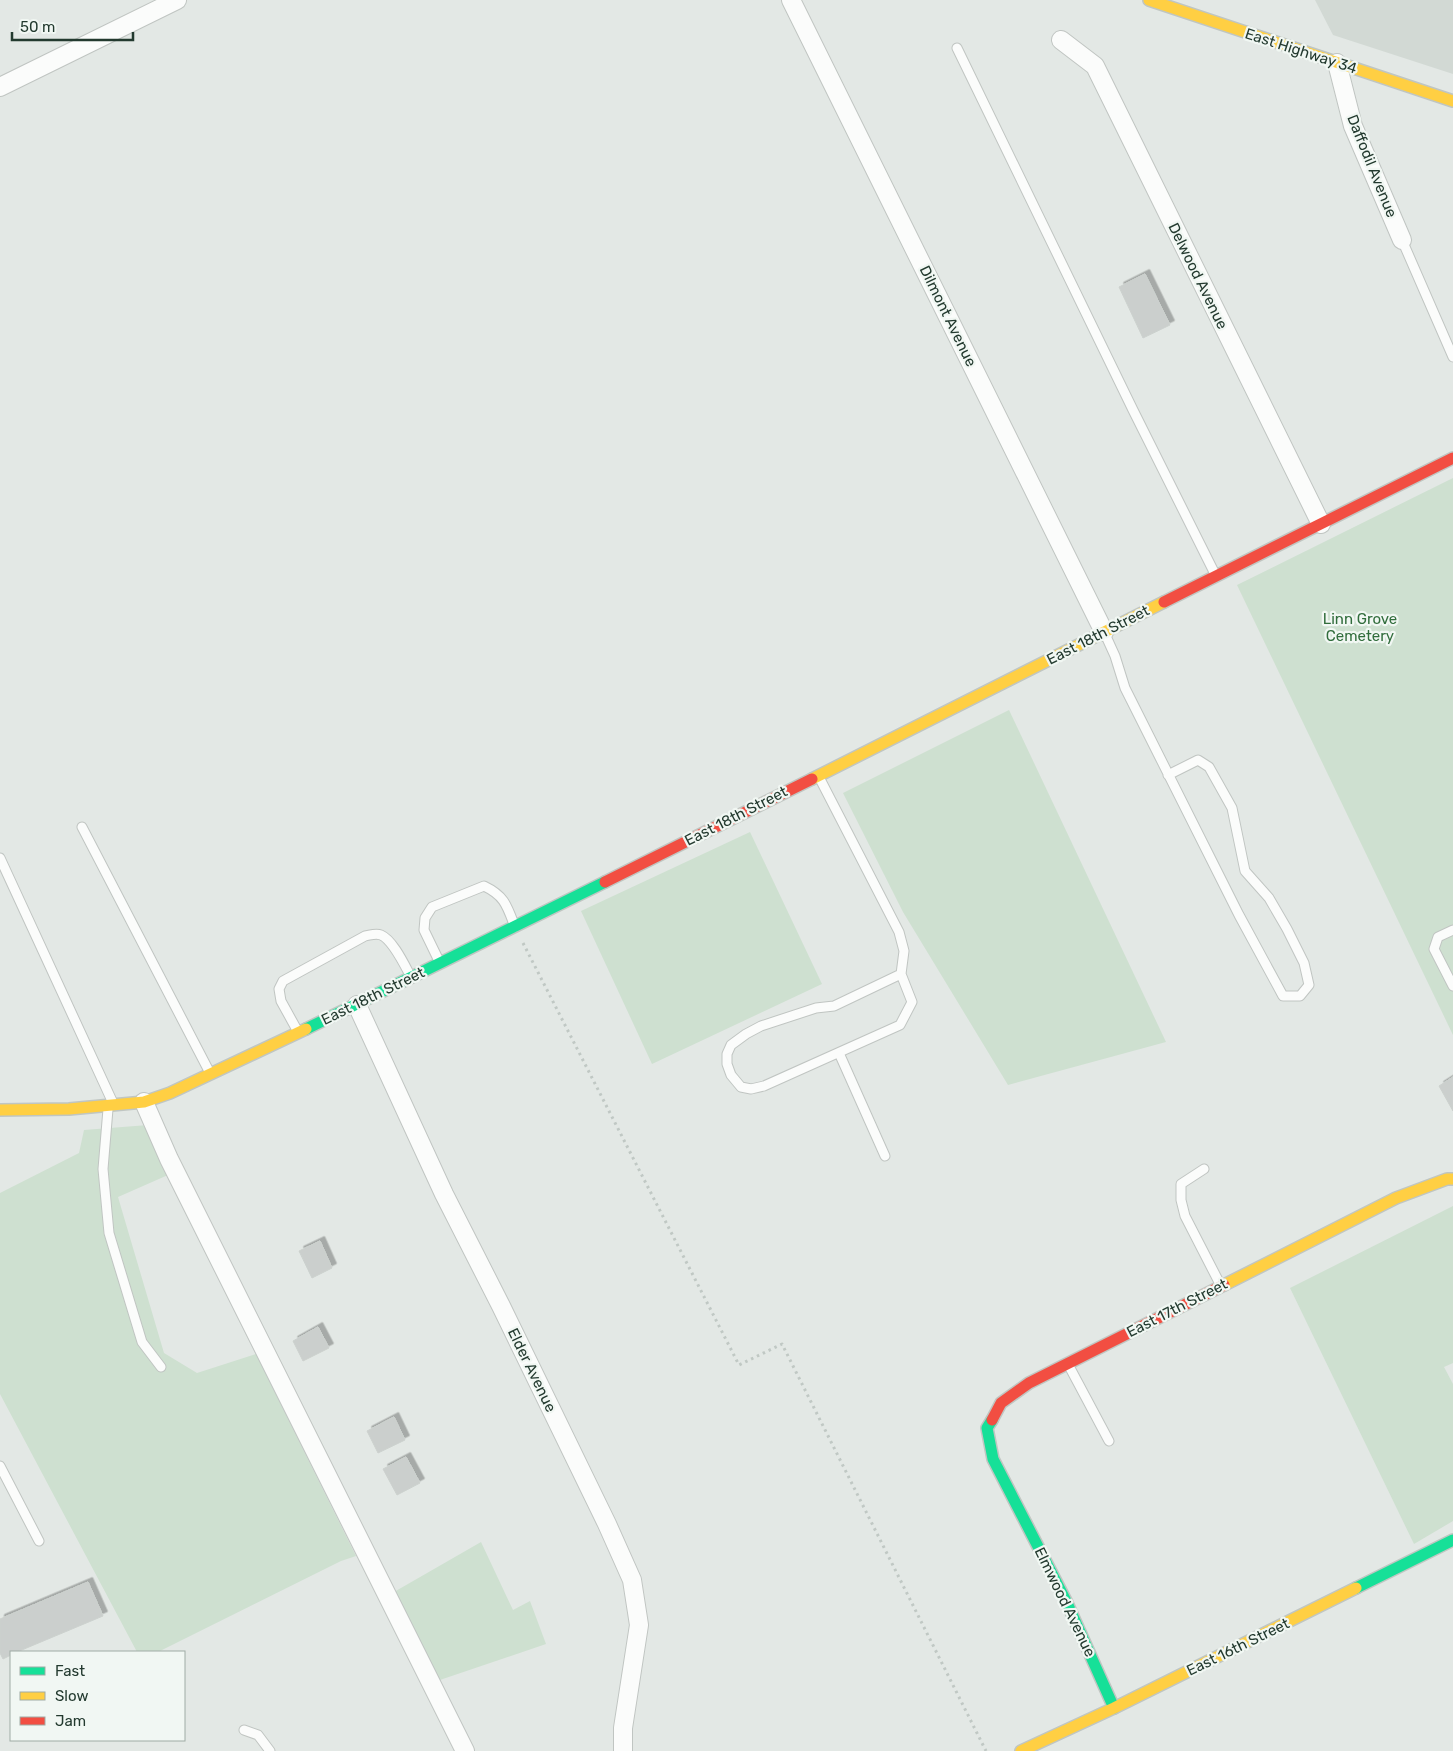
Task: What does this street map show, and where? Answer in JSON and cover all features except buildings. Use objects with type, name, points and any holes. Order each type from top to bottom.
[{"type":"street","points":[[0,87],[177,0]]},
{"type":"street","name":"Dilmont Avenue","points":[[792,0],[1104,632]]},
{"type":"street","name":"East Highway 34","points":[[1149,0],[1196,12],[1337,63],[1453,100]]},
{"type":"street","name":"Delwood Avenue","points":[[1061,40],[1095,66],[1321,524]]},
{"type":"street","name":"Daffodil Avenue","points":[[1337,63],[1353,126],[1402,240]]},
{"type":"street","name":"East 18th Street","points":[[0,1110],[111,1106],[144,1102],[170,1093],[357,1005],[515,927],[1453,458]]},
{"type":"street","name":"Elder Avenue","points":[[357,1005],[444,1194],[582,1472],[632,1580],[639,1625],[623,1728],[624,1751]]},
{"type":"street","points":[[144,1102],[173,1167],[465,1751]]},
{"type":"street","name":"East 17th Street","points":[[1013,1498],[993,1459],[987,1428],[1001,1403],[1029,1383],[1396,1198],[1448,1179],[1453,1179]]},
{"type":"street","name":"Elmwood Avenue","points":[[1013,1498],[1067,1603],[1114,1708]]},
{"type":"street","name":"East 16th Street","points":[[1022,1751],[1114,1708],[1453,1540]]},
{"type":"lane","points":[[957,48],[1128,401],[1216,576]]},
{"type":"lane","points":[[1402,240],[1453,357]]},
{"type":"lane","points":[[1104,632],[1115,656],[1125,688],[1168,775],[1283,996],[1300,996],[1309,985],[1304,962],[1269,898],[1245,871],[1232,808],[1209,767],[1198,760],[1168,775]]},
{"type":"lane","points":[[818,775],[899,932],[904,950],[901,974],[912,1002],[900,1025],[764,1086],[751,1089],[741,1087],[731,1075],[727,1064],[727,1054],[731,1045],[746,1034],[761,1026],[816,1008],[834,1006],[901,974]]},
{"type":"lane","points":[[82,827],[210,1074]]},
{"type":"lane","points":[[0,858],[111,1106],[103,1169],[110,1234],[142,1342],[161,1367]]},
{"type":"lane","points":[[441,963],[424,930],[425,918],[432,907],[484,886],[493,890],[503,899],[515,927]]},
{"type":"lane","points":[[1453,930],[1438,937],[1434,949],[1453,986]]},
{"type":"lane","points":[[298,1032],[281,1002],[279,989],[283,981],[366,936],[377,934],[390,942],[411,977]]},
{"type":"lane","points":[[839,1053],[885,1156]]},
{"type":"lane","points":[[1204,1169],[1181,1184],[1181,1200],[1185,1216],[1221,1286]]},
{"type":"lane","points":[[1067,1364],[1109,1441]]},
{"type":"lane","points":[[0,1466],[40,1541]]},
{"type":"lane","points":[[244,1730],[258,1735],[270,1751]]},
{"type":"path","points":[[515,927],[739,1365],[782,1344],[986,1751]]},
{"type":"shaded area","points":[[1315,0],[1453,0],[1453,74],[1333,35]]},
{"type":"green space","name":"Linn Grove Cemetery","points":[[1453,478],[1453,1035],[1237,585]]},
{"type":"green space","points":[[1009,710],[1166,1042],[1008,1085],[903,912],[843,793]]},
{"type":"green space","points":[[750,832],[822,984],[652,1064],[581,911]]},
{"type":"green space","points":[[148,1125],[168,1175],[118,1197],[164,1353],[197,1373],[256,1354],[356,1556],[341,1561],[160,1651],[136,1651],[0,1394],[0,1193],[79,1153],[84,1130]]},
{"type":"green space","points":[[1453,1206],[1453,1363],[1444,1367],[1453,1384],[1453,1521],[1414,1544],[1290,1288]]},
{"type":"green space","points":[[481,1542],[513,1610],[530,1601],[546,1644],[431,1683],[394,1592]]},
{"type":"traffic: fast","points":[[306,1029],[605,882]]},
{"type":"traffic: fast","points":[[992,1420],[987,1428],[993,1459],[1067,1603],[1114,1708]]},
{"type":"traffic: fast","points":[[1356,1588],[1453,1540]]},
{"type":"traffic: slow","points":[[1149,0],[1453,101]]},
{"type":"traffic: slow","points":[[812,779],[1164,602]]},
{"type":"traffic: slow","points":[[0,1110],[69,1109],[144,1102],[170,1093],[306,1029]]},
{"type":"traffic: slow","points":[[1224,1285],[1396,1198],[1447,1179],[1453,1179]]},
{"type":"traffic: slow","points":[[1021,1751],[1114,1708],[1356,1588]]},
{"type":"traffic: jam","points":[[1164,602],[1453,458]]},
{"type":"traffic: jam","points":[[605,882],[812,779]]},
{"type":"traffic: jam","points":[[992,1420],[1001,1403],[1029,1383],[1224,1285]]}]
